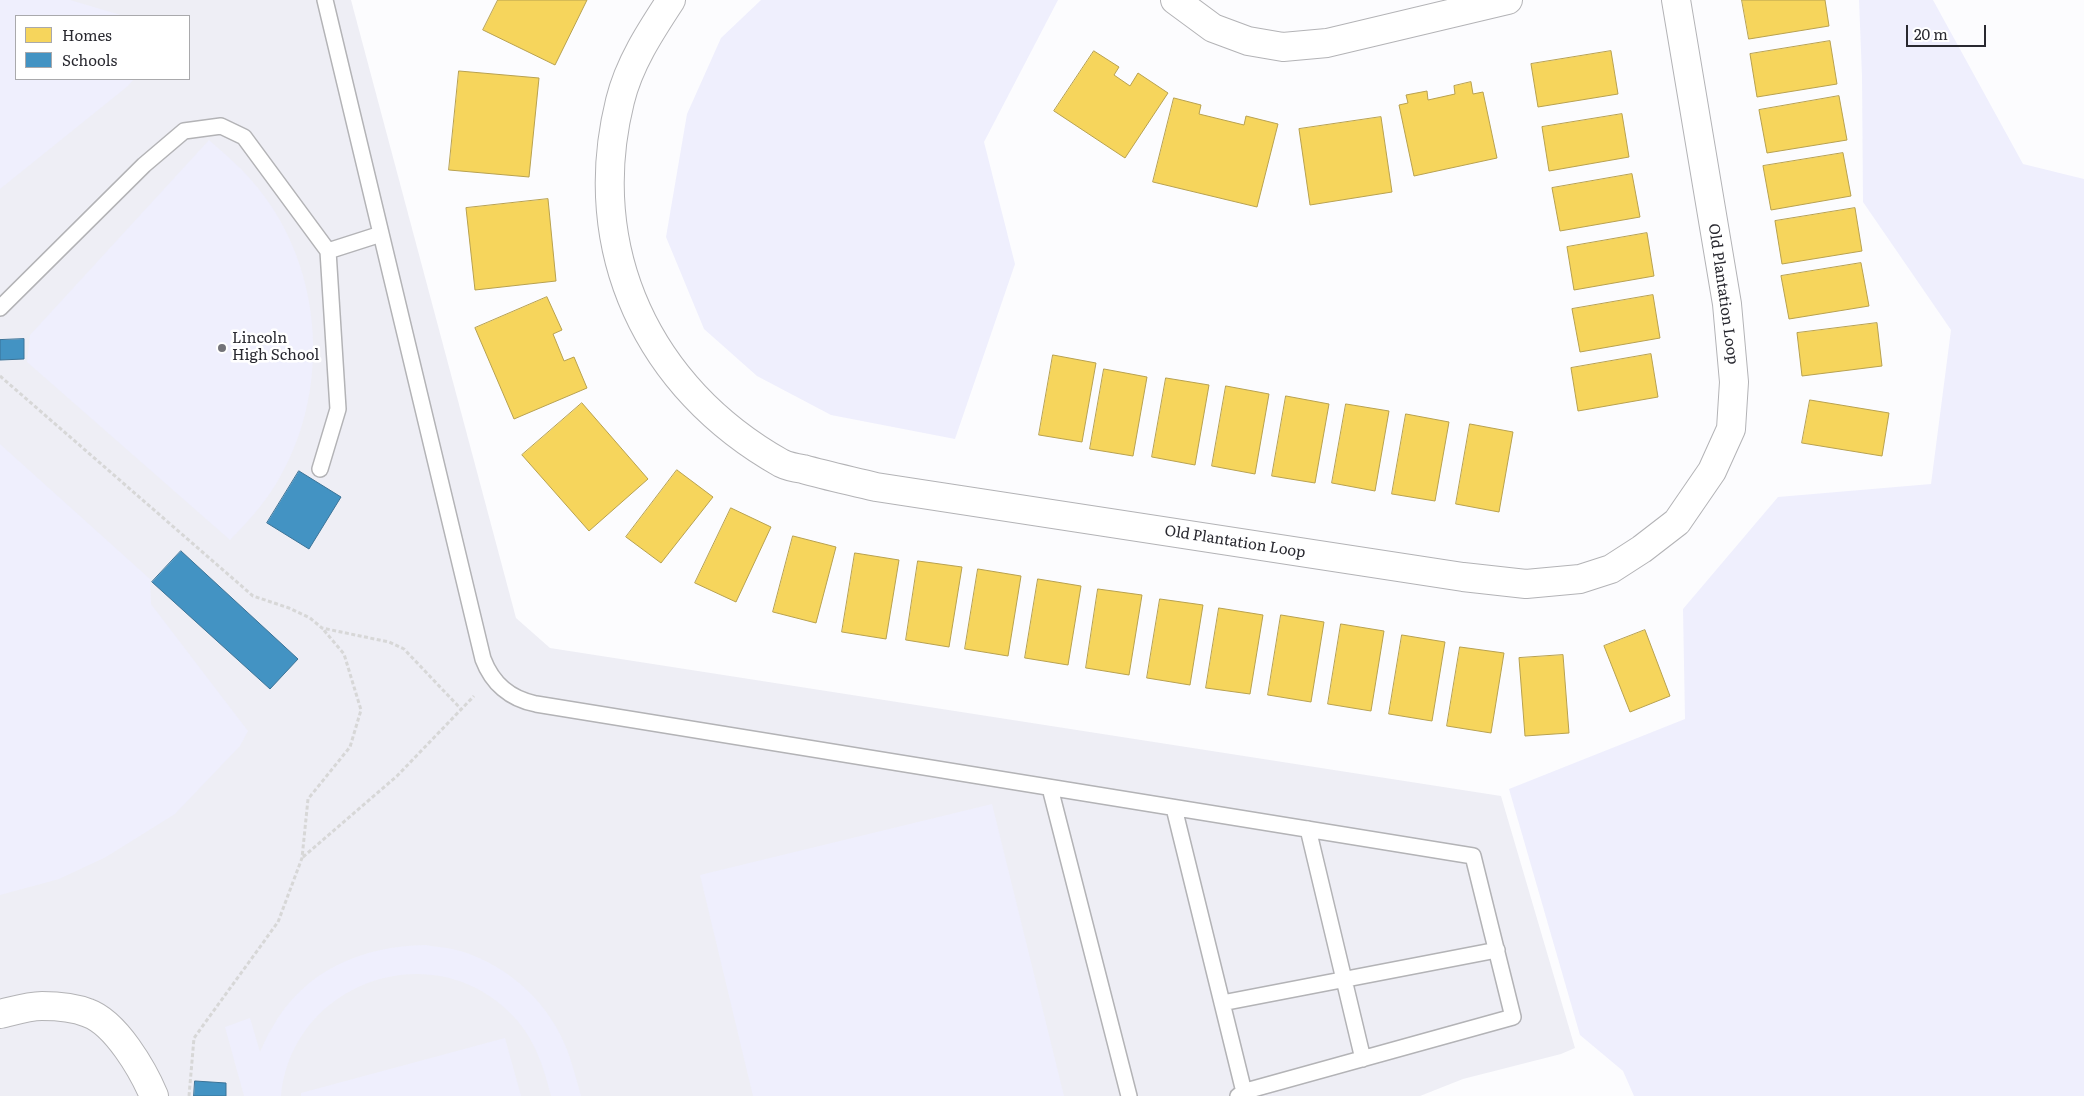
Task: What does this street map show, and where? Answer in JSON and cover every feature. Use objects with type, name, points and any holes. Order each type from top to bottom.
[{"type":"street","name":"Old Plantation Loop","points":[[671,0],[641,45],[620,100],[610,167],[612,230],[624,277],[640,320],[664,360],[696,400],[741,436],[782,464],[876,487],[1463,578],[1526,584],[1580,579],[1611,569],[1642,549],[1676,522],[1712,471],[1731,429],[1734,382],[1727,304],[1676,0]]},
{"type":"street","points":[[1175,0],[1213,28],[1248,41],[1283,47],[1327,42],[1508,0]]},
{"type":"street","points":[[0,1014],[40,1006],[66,1007],[89,1013],[107,1026],[139,1064],[154,1096]]},
{"type":"lane","points":[[325,0],[483,659],[497,684],[511,696],[536,704],[1473,856],[1513,1017],[1241,1094],[1222,1003],[1174,808]]},
{"type":"lane","points":[[0,308],[144,165],[184,131],[221,126],[244,136],[328,250],[338,409],[320,469]]},
{"type":"lane","points":[[328,250],[381,234]]},
{"type":"lane","points":[[1050,788],[1130,1096]]},
{"type":"lane","points":[[1308,830],[1363,1059]]},
{"type":"lane","points":[[1222,1003],[1497,950]]},
{"type":"path","points":[[0,376],[253,596],[290,608],[310,618],[322,628],[344,654],[362,710],[350,747],[308,799],[302,858],[278,922],[194,1038],[189,1096]]},
{"type":"path","points":[[322,628],[388,642],[404,649],[461,709]]},
{"type":"path","points":[[302,858],[397,776],[474,696]]},
{"type":"shaded area","name":"Lincoln High School","points":[[0,0],[351,0],[516,618],[550,648],[1501,796],[1575,1048],[1561,1054],[1463,1079],[1420,1096],[0,1096]]},
{"type":"shaded area","points":[[0,0],[70,0],[121,15],[15,15],[15,80],[133,80],[0,189]]},
{"type":"shaded area","points":[[761,0],[1058,0],[984,142],[1015,264],[955,439],[831,415],[757,376],[704,329],[666,237],[687,114],[721,38]]},
{"type":"shaded area","points":[[1859,0],[1933,0],[2023,164],[2084,179],[2084,1096],[1634,1096],[1623,1071],[1580,1035],[1509,789],[1685,719],[1683,609],[1778,497],[1931,484],[1951,330],[1863,202]]},
{"type":"shaded area","points":[[209,140],[253,181],[280,221],[297,257],[308,294],[313,333],[312,373],[306,411],[294,449],[271,492],[230,540],[27,362],[30,335]]},
{"type":"shaded area","points":[[0,444],[150,579],[151,604],[248,731],[240,746],[175,814],[106,857],[59,879],[0,895]]},
{"type":"shaded area","points":[[992,804],[1064,1096],[753,1096],[700,875]]},
{"type":"shaded area","points":[[426,945],[452,949],[488,962],[520,984],[534,997],[557,1028],[572,1064],[581,1096],[551,1096],[542,1065],[528,1036],[515,1018],[483,992],[447,977],[409,974],[372,981],[339,998],[311,1023],[291,1056],[281,1096],[244,1096],[225,1027],[250,1018],[260,1052],[285,1008],[318,977],[337,965],[358,956],[402,946]]},
{"type":"shaded area","points":[[505,1038],[521,1096],[301,1096],[301,1093]]},
{"type":"building: Homes","points":[[498,0],[587,0],[555,65],[483,30]]},
{"type":"building: Homes","points":[[1742,0],[1825,0],[1829,26],[1749,39]]},
{"type":"building: Homes","points":[[1830,41],[1837,84],[1757,97],[1750,54]]},
{"type":"building: Homes","points":[[1094,51],[1119,67],[1114,75],[1130,86],[1138,73],[1168,93],[1125,158],[1054,111]]},
{"type":"building: Homes","points":[[1611,51],[1618,94],[1538,107],[1531,64]]},
{"type":"building: Homes","points":[[459,71],[539,78],[529,177],[449,170]]},
{"type":"building: Homes","points":[[1471,82],[1473,94],[1483,92],[1497,158],[1414,176],[1399,105],[1408,103],[1406,95],[1427,91],[1428,100],[1455,94],[1454,86]]},
{"type":"building: Homes","points":[[1839,96],[1847,140],[1767,153],[1759,110]]},
{"type":"building: Homes","points":[[1174,98],[1201,105],[1199,114],[1244,125],[1246,116],[1278,124],[1257,207],[1153,182]]},
{"type":"building: Homes","points":[[1622,114],[1629,157],[1549,171],[1542,127]]},
{"type":"building: Homes","points":[[1381,117],[1392,192],[1310,205],[1299,129]]},
{"type":"building: Homes","points":[[1843,153],[1851,196],[1771,210],[1763,166]]},
{"type":"building: Homes","points":[[1632,174],[1640,217],[1560,231],[1552,188]]},
{"type":"building: Homes","points":[[548,199],[556,281],[475,290],[466,208]]},
{"type":"building: Homes","points":[[1855,208],[1862,251],[1782,264],[1775,221]]},
{"type":"building: Homes","points":[[1647,233],[1654,276],[1574,290],[1567,247]]},
{"type":"building: Homes","points":[[1861,263],[1869,306],[1789,319],[1781,276]]},
{"type":"building: Homes","points":[[1653,295],[1660,338],[1580,352],[1572,309]]},
{"type":"building: Homes","points":[[547,297],[562,330],[553,334],[564,361],[574,357],[587,388],[514,419],[475,328]]},
{"type":"building: Homes","points":[[1877,323],[1882,366],[1802,376],[1797,333]]},
{"type":"building: Homes","points":[[1651,354],[1658,397],[1578,411],[1571,368]]},
{"type":"building: Homes","points":[[1053,355],[1096,363],[1082,442],[1039,435]]},
{"type":"building: Homes","points":[[1104,369],[1147,377],[1133,456],[1090,449]]},
{"type":"building: Homes","points":[[1166,378],[1209,385],[1195,465],[1152,457]]},
{"type":"building: Homes","points":[[1226,386],[1269,394],[1255,474],[1212,466]]},
{"type":"building: Homes","points":[[1286,396],[1329,404],[1315,483],[1272,476]]},
{"type":"building: Homes","points":[[1810,400],[1889,413],[1882,456],[1802,443]]},
{"type":"building: Homes","points":[[582,403],[648,479],[589,531],[522,455]]},
{"type":"building: Homes","points":[[1346,404],[1389,411],[1375,491],[1332,483]]},
{"type":"building: Homes","points":[[1406,414],[1449,422],[1435,501],[1392,494]]},
{"type":"building: Homes","points":[[1470,424],[1513,432],[1499,512],[1456,504]]},
{"type":"building: Homes","points":[[677,470],[713,497],[661,563],[626,537]]},
{"type":"building: Homes","points":[[731,508],[771,527],[736,602],[695,583]]},
{"type":"building: Homes","points":[[793,536],[836,547],[816,623],[773,612]]},
{"type":"building: Homes","points":[[855,553],[899,560],[886,639],[842,632]]},
{"type":"building: Homes","points":[[918,561],[962,567],[949,647],[906,640]]},
{"type":"building: Homes","points":[[978,569],[1021,576],[1008,656],[965,649]]},
{"type":"building: Homes","points":[[1038,579],[1081,586],[1068,665],[1025,658]]},
{"type":"building: Homes","points":[[1098,589],[1142,595],[1129,675],[1086,668]]},
{"type":"building: Homes","points":[[1160,599],[1203,605],[1190,685],[1147,678]]},
{"type":"building: Homes","points":[[1219,608],[1263,615],[1250,694],[1206,688]]},
{"type":"building: Homes","points":[[1281,615],[1324,622],[1311,702],[1268,695]]},
{"type":"building: Homes","points":[[1341,624],[1384,631],[1371,711],[1328,704]]},
{"type":"building: Homes","points":[[1645,630],[1670,696],[1630,712],[1604,646]]},
{"type":"building: Homes","points":[[1402,635],[1445,642],[1432,721],[1389,714]]},
{"type":"building: Homes","points":[[1460,647],[1504,653],[1491,733],[1447,726]]},
{"type":"building: Homes","points":[[1563,655],[1569,733],[1525,736],[1519,658]]},
{"type":"building: Schools","points":[[24,339],[24,359],[0,360],[0,340]]},
{"type":"building: Schools","points":[[299,471],[341,497],[309,549],[267,523]]},
{"type":"building: Schools","points":[[181,551],[298,659],[270,689],[152,582]]},
{"type":"building: Schools","points":[[195,1081],[226,1083],[226,1096],[194,1096]]},
{"type":"place","name":"Lincoln High School","points":[[222,348]]}]
